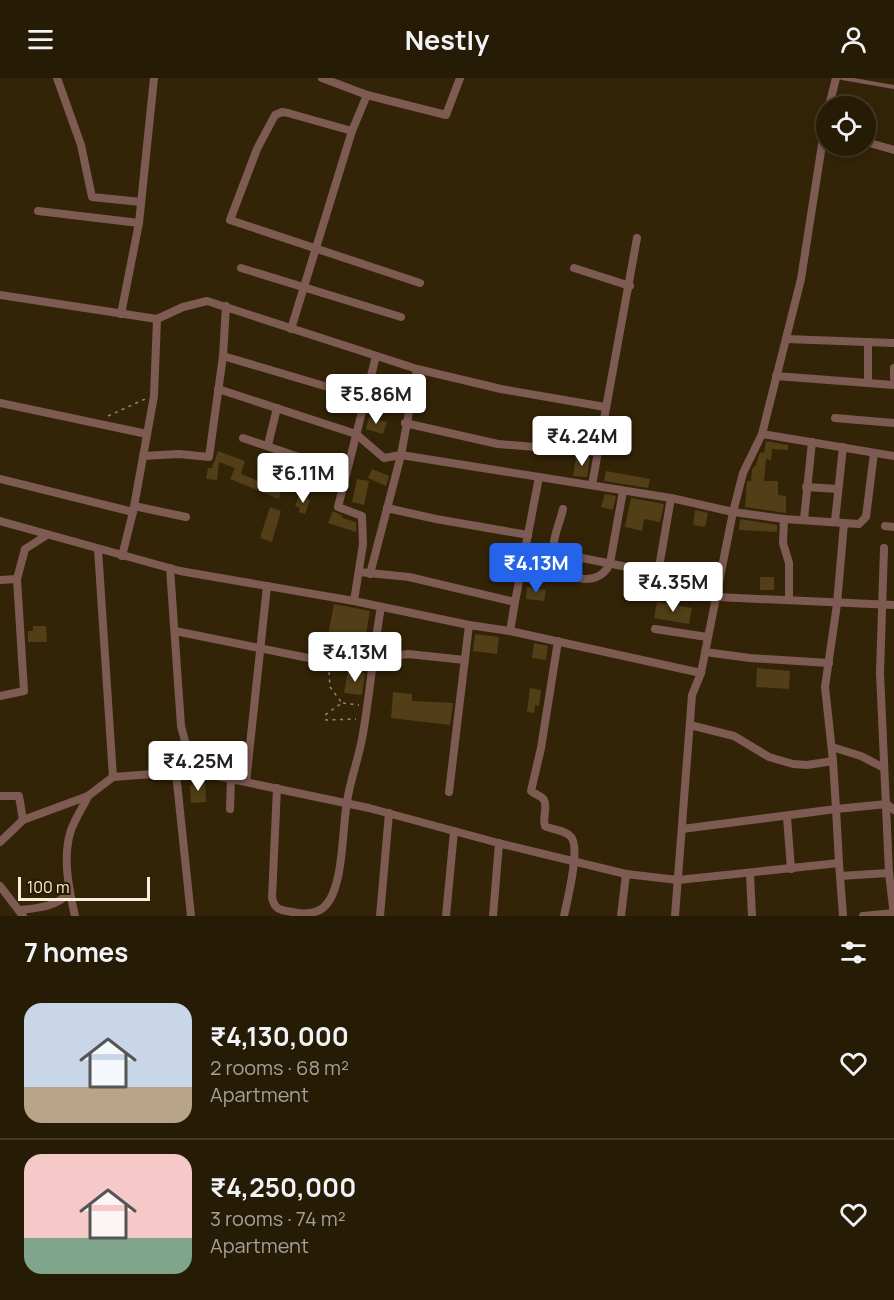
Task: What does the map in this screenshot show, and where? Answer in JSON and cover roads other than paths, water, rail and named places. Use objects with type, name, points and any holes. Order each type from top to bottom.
[{"type":"street","points":[[57,78],[81,145],[92,197],[141,202]]},
{"type":"street","points":[[121,314],[139,223],[154,78]]},
{"type":"street","points":[[322,78],[367,95],[446,115],[460,78]]},
{"type":"street","points":[[832,96],[836,78]]},
{"type":"street","points":[[291,329],[351,131],[367,95]]},
{"type":"street","points":[[351,131],[288,113],[282,112],[275,115],[255,154],[230,220],[420,283]]},
{"type":"street","points":[[876,145],[894,150]]},
{"type":"street","points":[[675,916],[692,695],[701,673],[743,473],[762,434],[801,279],[821,156]]},
{"type":"street","points":[[38,211],[139,223]]},
{"type":"street","points":[[592,485],[637,238]]},
{"type":"street","points":[[242,268],[401,317]]},
{"type":"street","points":[[574,268],[630,286]]},
{"type":"street","points":[[0,295],[157,319],[183,307],[207,301],[417,369],[501,389],[606,407]]},
{"type":"street","points":[[143,456],[209,457],[223,356],[225,306]]},
{"type":"street","points":[[122,556],[154,396],[157,319]]},
{"type":"street","points":[[786,339],[894,343]]},
{"type":"street","points":[[868,342],[868,383]]},
{"type":"street","points":[[223,356],[365,398]]},
{"type":"street","points":[[354,601],[363,544],[362,516],[338,507],[376,356]]},
{"type":"street","points":[[894,368],[894,378]]},
{"type":"street","points":[[370,574],[400,455],[417,369]]},
{"type":"street","points":[[776,376],[894,385]]},
{"type":"street","points":[[218,389],[356,434],[384,458],[400,455],[507,474],[540,477],[671,498],[733,512],[784,519],[859,524],[866,517],[874,453]]},
{"type":"street","points":[[0,403],[147,435]]},
{"type":"street","points":[[268,446],[277,408]]},
{"type":"street","points":[[835,418],[894,423]]},
{"type":"street","points":[[405,423],[498,444],[598,452]]},
{"type":"street","points":[[762,434],[894,456]]},
{"type":"street","points":[[243,438],[346,473]]},
{"type":"street","points":[[804,519],[812,442]]},
{"type":"street","points":[[843,447],[838,489],[840,522],[837,604],[825,687],[832,747],[843,916]]},
{"type":"street","points":[[510,631],[540,477]]},
{"type":"street","points":[[0,479],[133,509],[186,517]]},
{"type":"street","points":[[806,487],[838,489]]},
{"type":"street","points":[[563,509],[553,551],[561,569],[572,576],[598,578],[606,573],[610,563],[623,491]]},
{"type":"street","points":[[658,573],[671,498]]},
{"type":"street","points":[[387,508],[528,535]]},
{"type":"street","points":[[784,519],[783,543],[789,563],[789,600]]},
{"type":"street","points":[[0,521],[170,568],[510,631],[701,673]]},
{"type":"street","points":[[0,696],[24,691],[17,579],[25,549],[47,535]]},
{"type":"street","points":[[526,546],[658,573],[717,592],[837,604],[894,605]]},
{"type":"street","points":[[862,916],[894,915],[889,873],[890,781],[884,768],[880,673],[884,548]]},
{"type":"street","points":[[98,549],[113,777]]},
{"type":"street","points":[[170,568],[181,726],[194,771]]},
{"type":"street","points":[[359,572],[409,577],[515,602]]},
{"type":"street","points":[[0,580],[17,579]]},
{"type":"street","points":[[246,782],[267,586]]},
{"type":"street","points":[[277,788],[272,898],[278,909],[300,914],[313,913],[326,905],[334,888],[340,863],[346,803],[358,756],[381,608]]},
{"type":"street","points":[[449,792],[469,625]]},
{"type":"street","points":[[656,629],[707,637]]},
{"type":"street","points":[[175,631],[328,662],[371,667]]},
{"type":"street","points":[[558,641],[542,748],[531,791],[543,798],[545,802],[543,823],[545,826],[572,837],[574,861],[564,916]]},
{"type":"street","points":[[705,652],[750,658],[829,663]]},
{"type":"street","points":[[373,653],[387,657],[408,654],[465,660]]},
{"type":"street","points":[[690,725],[734,736],[758,752],[793,764],[807,765],[833,761]]},
{"type":"street","points":[[883,729],[894,729]]},
{"type":"street","points":[[832,747],[861,756],[884,768]]},
{"type":"street","points":[[0,842],[23,820],[88,796],[113,777],[194,771],[389,813],[626,874],[678,880],[839,863]]},
{"type":"street","points":[[177,773],[191,916]]},
{"type":"street","points":[[230,809],[231,779]]},
{"type":"street","points":[[0,796],[19,796],[23,820]]},
{"type":"street","points":[[75,916],[69,892],[67,861],[71,831],[88,796]]},
{"type":"street","points":[[682,829],[836,809],[890,807]]},
{"type":"street","points":[[380,916],[389,813]]},
{"type":"street","points":[[787,817],[792,869]]},
{"type":"street","points":[[446,916],[454,831]]},
{"type":"street","points":[[493,916],[499,843]]},
{"type":"street","points":[[840,876],[889,873]]},
{"type":"street","points":[[621,916],[626,874]]},
{"type":"street","points":[[750,874],[752,916]]},
{"type":"street","points":[[0,886],[21,913],[61,902],[69,892]]},
{"type":"lane","points":[[842,78],[868,80],[894,87]]}]
